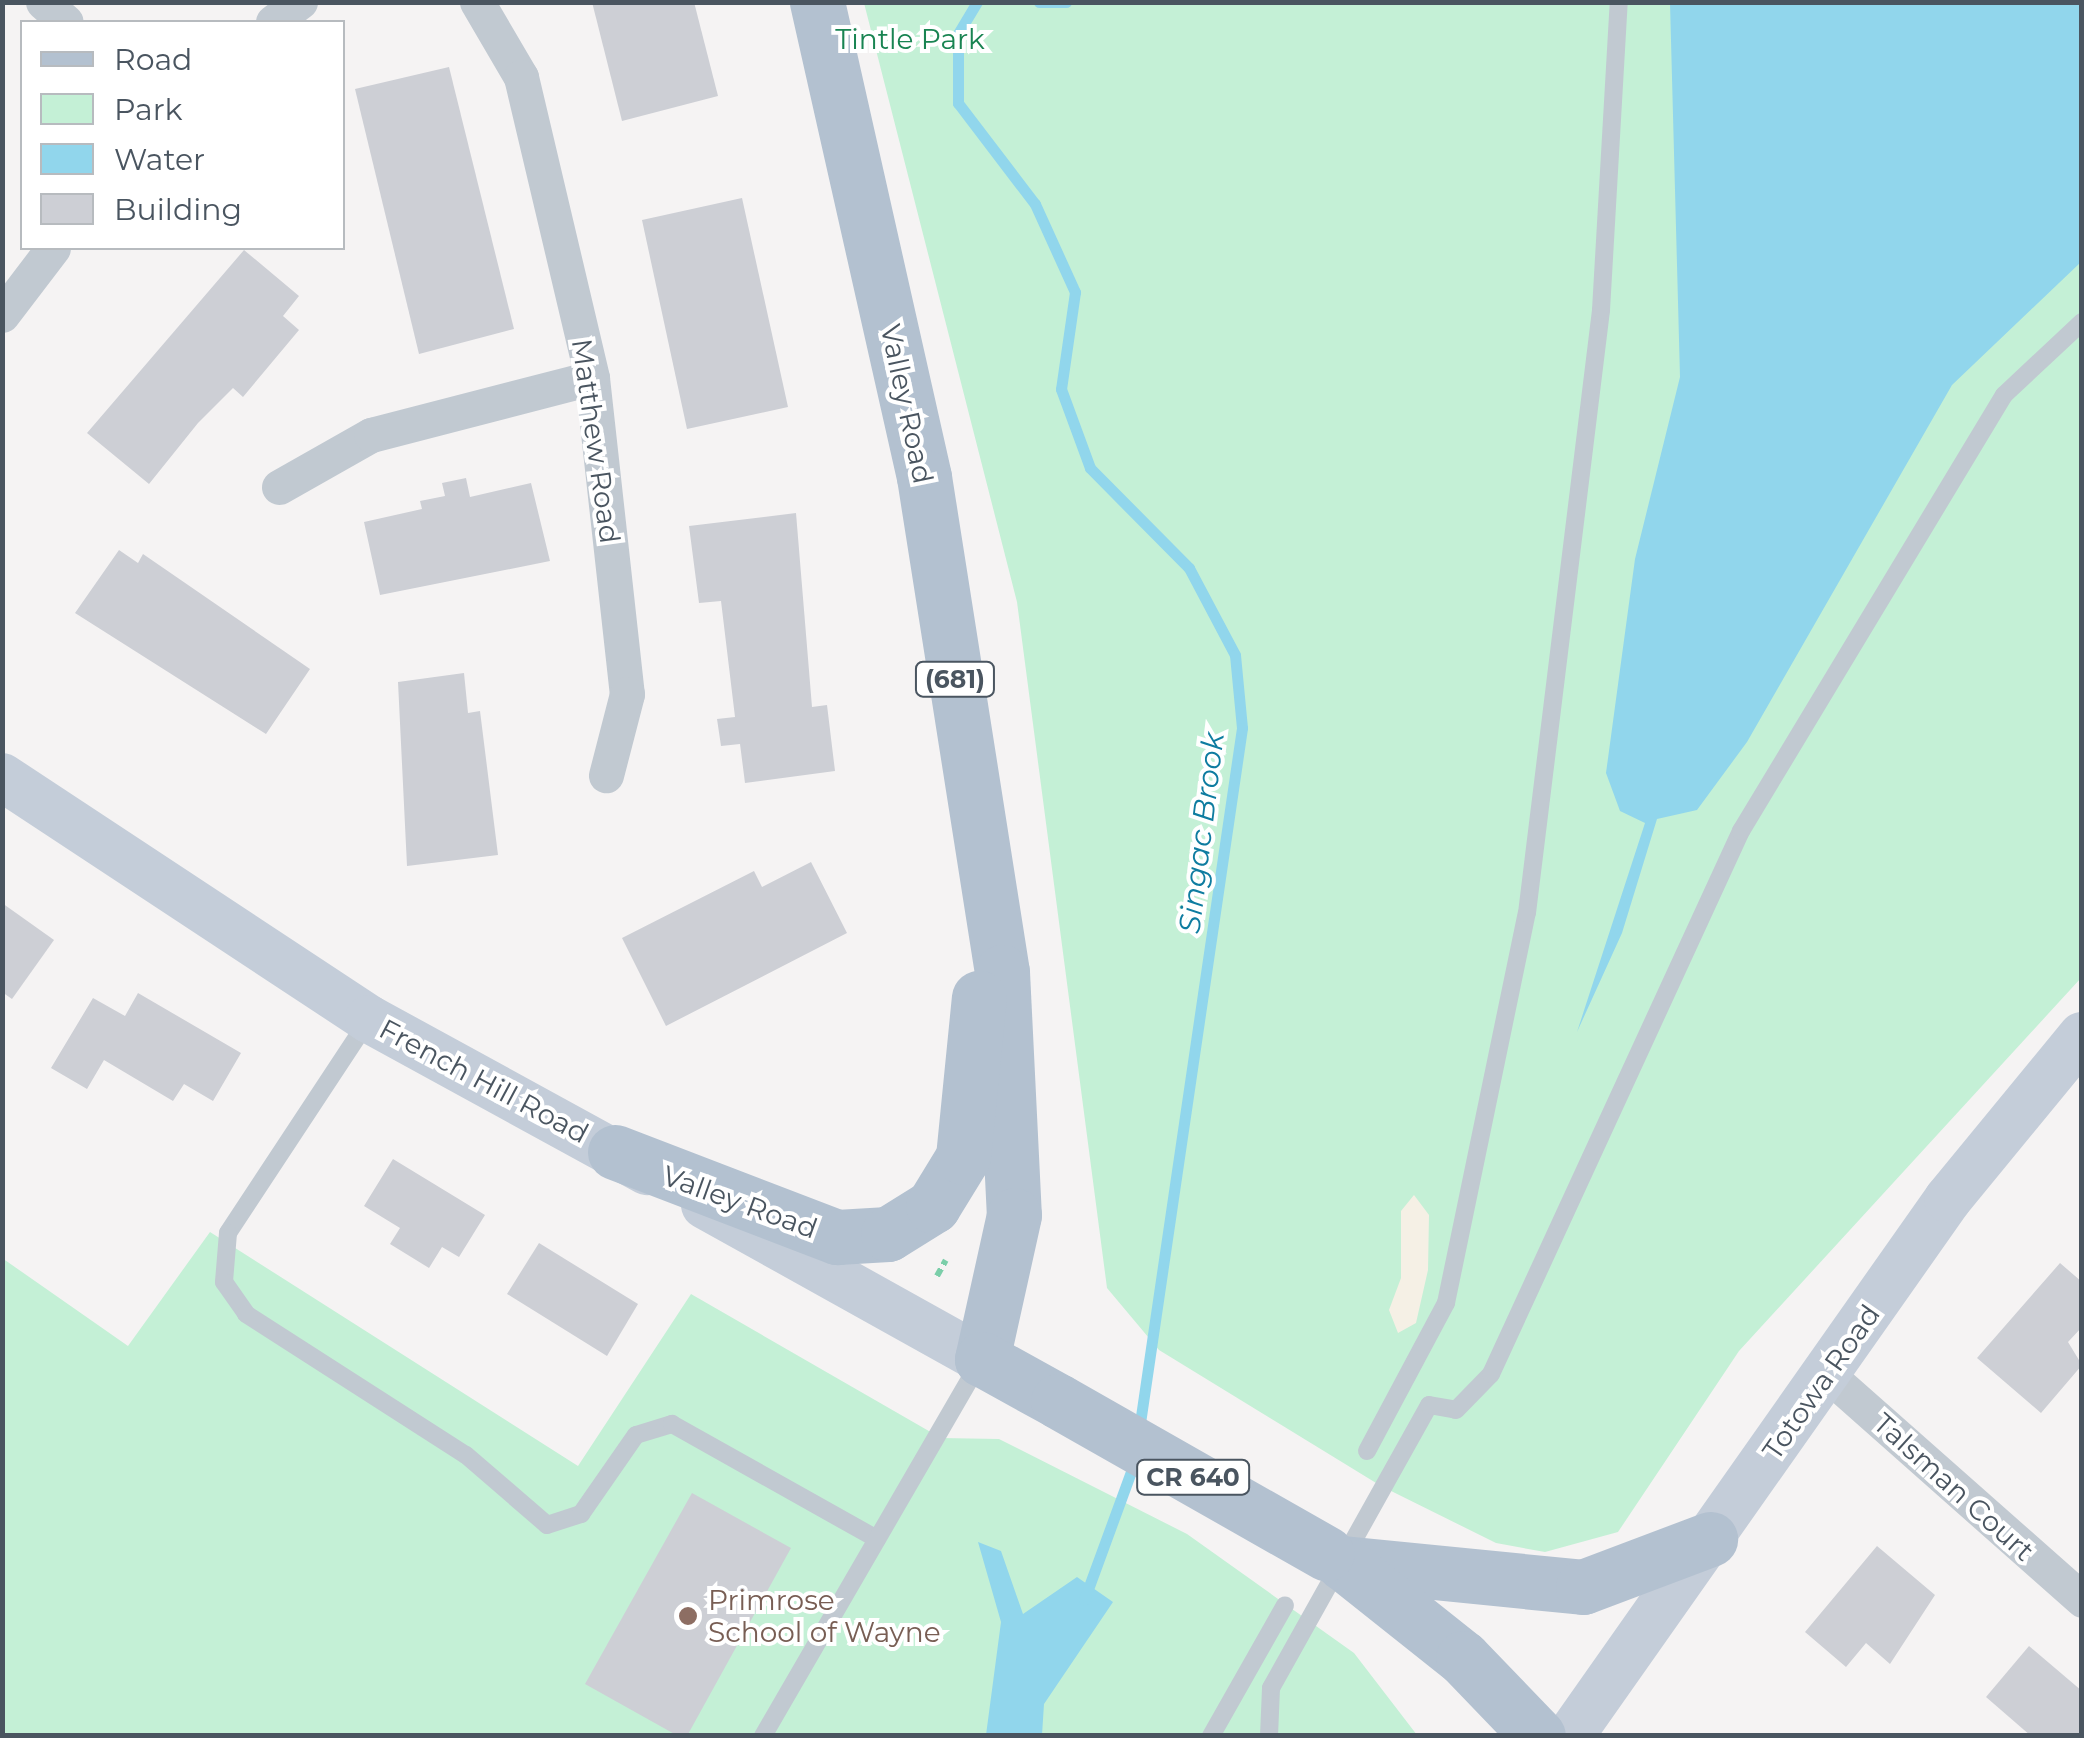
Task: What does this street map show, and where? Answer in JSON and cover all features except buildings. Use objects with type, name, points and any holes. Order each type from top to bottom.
[{"type":"main road","name":"Valley Road","points":[[817,2],[924,477],[1002,972],[1016,1164],[1006,1265],[982,1359]]},
{"type":"main road","name":"French Hill Road","points":[[2,777],[369,1019],[616,1152],[982,1359]]},
{"type":"main road","name":"Valley Road","points":[[616,1152],[836,1237],[888,1234],[933,1206],[954,1179],[968,1124],[982,917],[975,810]]},
{"type":"main road","name":"Totowa Road","points":[[1570,1736],[1948,1199],[2082,1036]]},
{"type":"main road","name":"CR 640","points":[[982,1359],[1335,1559],[1463,1658],[1538,1736]]},
{"type":"main road","points":[[1335,1559],[1583,1586],[1710,1539]]},
{"type":"street","points":[[43,2],[64,20]]},
{"type":"street","points":[[276,20],[300,2]]},
{"type":"street","name":"Matthew Road","points":[[478,2],[520,77],[592,378],[627,694],[606,775]]},
{"type":"street","points":[[2,315],[51,250]]},
{"type":"street","points":[[279,487],[371,435],[592,378]]},
{"type":"street","name":"Talsman Court","points":[[1826,1374],[2082,1600]]},
{"type":"lane","points":[[1367,1451],[1405,1389],[1446,1303],[1470,1220],[1527,913],[1601,310],[1619,2]]},
{"type":"lane","points":[[1405,1389],[1430,1406],[1456,1410],[1491,1374],[1741,832],[1997,406],[2082,322]]},
{"type":"lane","points":[[369,1019],[228,1232],[224,1282],[246,1314],[466,1454],[546,1525],[580,1514],[636,1435],[672,1424],[877,1539]]},
{"type":"lane","points":[[764,1736],[982,1359]]},
{"type":"lane","points":[[1264,1709],[1335,1559],[1430,1406]]},
{"type":"lane","points":[[1211,1736],[1244,1686],[1285,1605]]},
{"type":"lane","points":[[1244,1686],[1264,1709],[1269,1736]]},
{"type":"path","points":[[937,1276],[946,1260]]},
{"type":"green space","name":"Tintle Park","points":[[864,3],[2081,3],[2081,978],[1739,1351],[1618,1532],[1545,1552],[1496,1543],[1381,1486],[1159,1350],[1107,1288],[1017,602]]},
{"type":"green space","points":[[210,1232],[578,1466],[691,1294],[941,1438],[999,1439],[1187,1534],[1354,1653],[1417,1735],[3,1735],[2,1258],[128,1346]]},
{"type":"sand","points":[[1414,1195],[1429,1215],[1428,1270],[1416,1323],[1398,1333],[1389,1310],[1401,1278],[1401,1211]]},
{"type":"water","points":[[1670,3],[2081,3],[2081,262],[1952,385],[1747,742],[1697,810],[1657,819],[1622,933],[1577,1032],[1645,823],[1620,811],[1606,773],[1635,559],[1680,377]]},
{"type":"water","points":[[978,1542],[1001,1551],[1023,1614],[1077,1577],[1113,1602],[1044,1704],[1042,1735],[986,1735],[1001,1622]]},
{"type":"waterway","name":"Singac Brook","points":[[977,2],[958,34],[958,103],[1035,204],[1075,292],[1061,389],[1090,468],[1189,568],[1235,655],[1242,728],[1139,1430]]},
{"type":"waterway","name":"Singac Brook","points":[[1039,2],[1066,2]]},
{"type":"waterway","name":"Singac Brook","points":[[1084,1600],[1134,1463]]},
{"type":"place","name":"Primrose School of Wayne","points":[[688,1616]]}]
